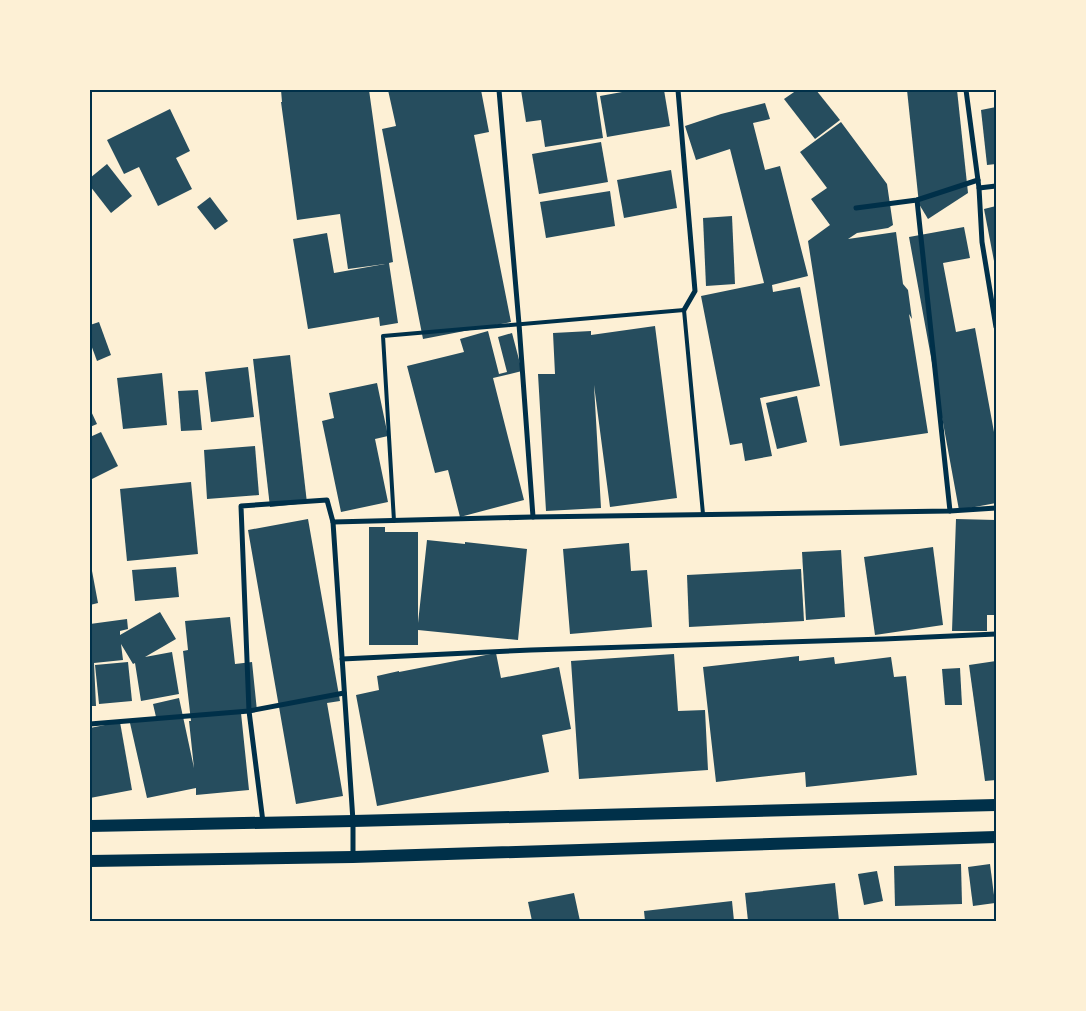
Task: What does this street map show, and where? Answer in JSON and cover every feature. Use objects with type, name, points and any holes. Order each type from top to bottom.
[{"type":"main road","points":[[90,826],[996,805]]},
{"type":"main road","points":[[90,861],[353,858],[996,837]]},
{"type":"street","points":[[499,90],[533,517]]},
{"type":"street","points":[[678,90],[695,291],[684,310]]},
{"type":"street","points":[[966,90],[979,188],[982,242],[996,327]]},
{"type":"street","points":[[856,208],[917,200],[978,180]]},
{"type":"street","points":[[979,188],[996,186]]},
{"type":"street","points":[[917,200],[950,511]]},
{"type":"street","points":[[263,823],[250,711],[241,506],[326,500],[333,522],[353,821],[353,858]]},
{"type":"street","points":[[333,522],[950,511],[996,508]]},
{"type":"street","points":[[342,659],[531,650],[996,634]]},
{"type":"street","points":[[90,724],[250,711],[344,693]]},
{"type":"lane","points":[[394,521],[383,336],[684,310],[703,514]]},
{"type":"building","points":[[281,90],[369,90],[393,262],[389,263],[398,323],[380,326],[379,317],[308,329],[293,239],[327,233],[334,273],[385,264],[348,269],[340,214],[297,220]]},
{"type":"building","points":[[388,90],[481,90],[489,132],[474,135],[511,322],[423,339],[382,129],[396,126]]},
{"type":"building","points":[[521,90],[596,90],[603,138],[545,147],[541,120],[526,122]]},
{"type":"building","points":[[633,90],[664,90],[670,126],[607,137],[600,96]]},
{"type":"building","points":[[797,90],[816,90],[840,120],[815,139],[784,99]]},
{"type":"building","points":[[907,90],[957,90],[968,193],[928,219],[919,204]]},
{"type":"building","points":[[765,103],[770,119],[753,123],[765,170],[780,166],[808,276],[772,285],[773,292],[800,287],[820,386],[760,398],[772,456],[745,461],[742,443],[730,445],[701,296],[764,283],[730,149],[696,160],[685,126],[721,114]]},
{"type":"building","points":[[996,107],[996,164],[987,165],[981,110]]},
{"type":"building","points":[[170,109],[190,151],[176,158],[192,189],[158,206],[139,167],[124,174],[107,140]]},
{"type":"building","points":[[841,122],[887,184],[893,225],[888,228],[857,233],[848,239],[896,232],[903,284],[908,290],[912,319],[909,314],[928,433],[840,446],[808,241],[830,225],[811,199],[827,188],[800,152]]},
{"type":"building","points":[[601,142],[608,182],[539,194],[532,154]]},
{"type":"building","points":[[107,164],[132,196],[111,213],[90,186],[90,178]]},
{"type":"building","points":[[671,170],[677,208],[624,218],[617,180]]},
{"type":"building","points":[[610,191],[615,226],[546,238],[540,202]]},
{"type":"building","points":[[210,197],[228,221],[215,230],[197,207]]},
{"type":"building","points":[[996,206],[996,266],[995,266],[984,209]]},
{"type":"building","points":[[732,216],[735,284],[706,286],[703,218]]},
{"type":"building","points":[[964,227],[970,258],[943,263],[956,332],[975,328],[996,443],[996,503],[959,510],[909,237]]},
{"type":"building","points":[[99,322],[111,355],[97,361],[90,342],[90,325]]},
{"type":"building","points":[[655,326],[677,498],[610,507],[594,385],[601,508],[546,511],[538,374],[555,374],[553,333],[591,331],[591,335]]},
{"type":"building","points":[[488,331],[499,374],[507,372],[498,337],[512,333],[522,371],[493,378],[524,500],[460,517],[448,470],[435,473],[407,366],[464,352],[460,339]]},
{"type":"building","points":[[290,355],[307,503],[270,507],[253,359]]},
{"type":"building","points":[[248,367],[254,417],[211,422],[205,372]]},
{"type":"building","points":[[162,373],[167,425],[123,429],[117,378]]},
{"type":"building","points":[[377,383],[388,436],[375,439],[388,502],[341,512],[322,421],[334,418],[329,393]]},
{"type":"building","points":[[198,390],[202,430],[181,431],[178,391]]},
{"type":"building","points":[[797,396],[807,442],[777,449],[766,403]]},
{"type":"building","points":[[90,409],[97,424],[90,427]]},
{"type":"building","points":[[101,432],[118,466],[90,480],[90,437]]},
{"type":"building","points":[[255,446],[259,495],[207,499],[204,450]]},
{"type":"building","points":[[191,482],[198,554],[127,561],[120,489]]},
{"type":"building","points":[[308,519],[340,701],[327,703],[343,796],[296,804],[248,530]]},
{"type":"building","points":[[956,519],[996,520],[996,615],[987,615],[987,631],[952,631]]},
{"type":"building","points":[[369,527],[385,527],[385,532],[418,532],[418,623],[427,540],[527,549],[518,640],[418,630],[418,645],[369,645]]},
{"type":"building","points":[[629,543],[631,571],[647,570],[652,627],[570,634],[563,549]]},
{"type":"building","points":[[933,547],[943,625],[875,635],[864,557]]},
{"type":"building","points":[[841,550],[845,617],[806,620],[802,552]]},
{"type":"building","points":[[176,567],[179,597],[135,601],[132,570]]},
{"type":"building","points":[[801,569],[804,621],[689,627],[687,575]]},
{"type":"building","points":[[90,571],[92,571],[98,603],[90,605]]},
{"type":"building","points":[[160,612],[176,639],[145,657],[172,652],[179,694],[141,701],[135,663],[133,664],[121,644],[123,660],[94,663],[96,706],[90,706],[90,624],[127,619],[128,629],[120,631],[120,635]]},
{"type":"building","points":[[230,617],[235,664],[252,662],[257,711],[241,713],[249,790],[196,795],[196,788],[147,798],[130,723],[156,717],[153,704],[179,698],[194,768],[183,651],[188,650],[185,621]]},
{"type":"building","points":[[496,653],[501,678],[559,667],[571,729],[542,735],[549,772],[377,806],[356,695],[379,690],[377,676]]},
{"type":"building","points":[[674,654],[678,711],[705,710],[708,770],[579,779],[571,661]]},
{"type":"building","points":[[799,656],[799,661],[834,657],[835,664],[891,657],[894,677],[906,676],[917,775],[806,787],[805,772],[716,782],[703,667]]},
{"type":"building","points":[[996,661],[996,780],[985,781],[969,665]]},
{"type":"building","points":[[128,662],[132,701],[99,704],[95,665]]},
{"type":"building","points":[[960,668],[962,705],[945,705],[942,669]]},
{"type":"building","points":[[120,722],[132,790],[90,798],[90,728]]},
{"type":"building","points":[[961,864],[962,904],[895,906],[894,866]]},
{"type":"building","points":[[990,864],[995,903],[973,906],[968,867]]},
{"type":"building","points":[[877,871],[883,901],[864,905],[858,874]]},
{"type":"building","points":[[835,883],[839,921],[748,921],[745,893]]},
{"type":"building","points":[[574,893],[580,921],[532,921],[528,902]]},
{"type":"building","points":[[732,901],[734,921],[645,921],[644,911]]}]
